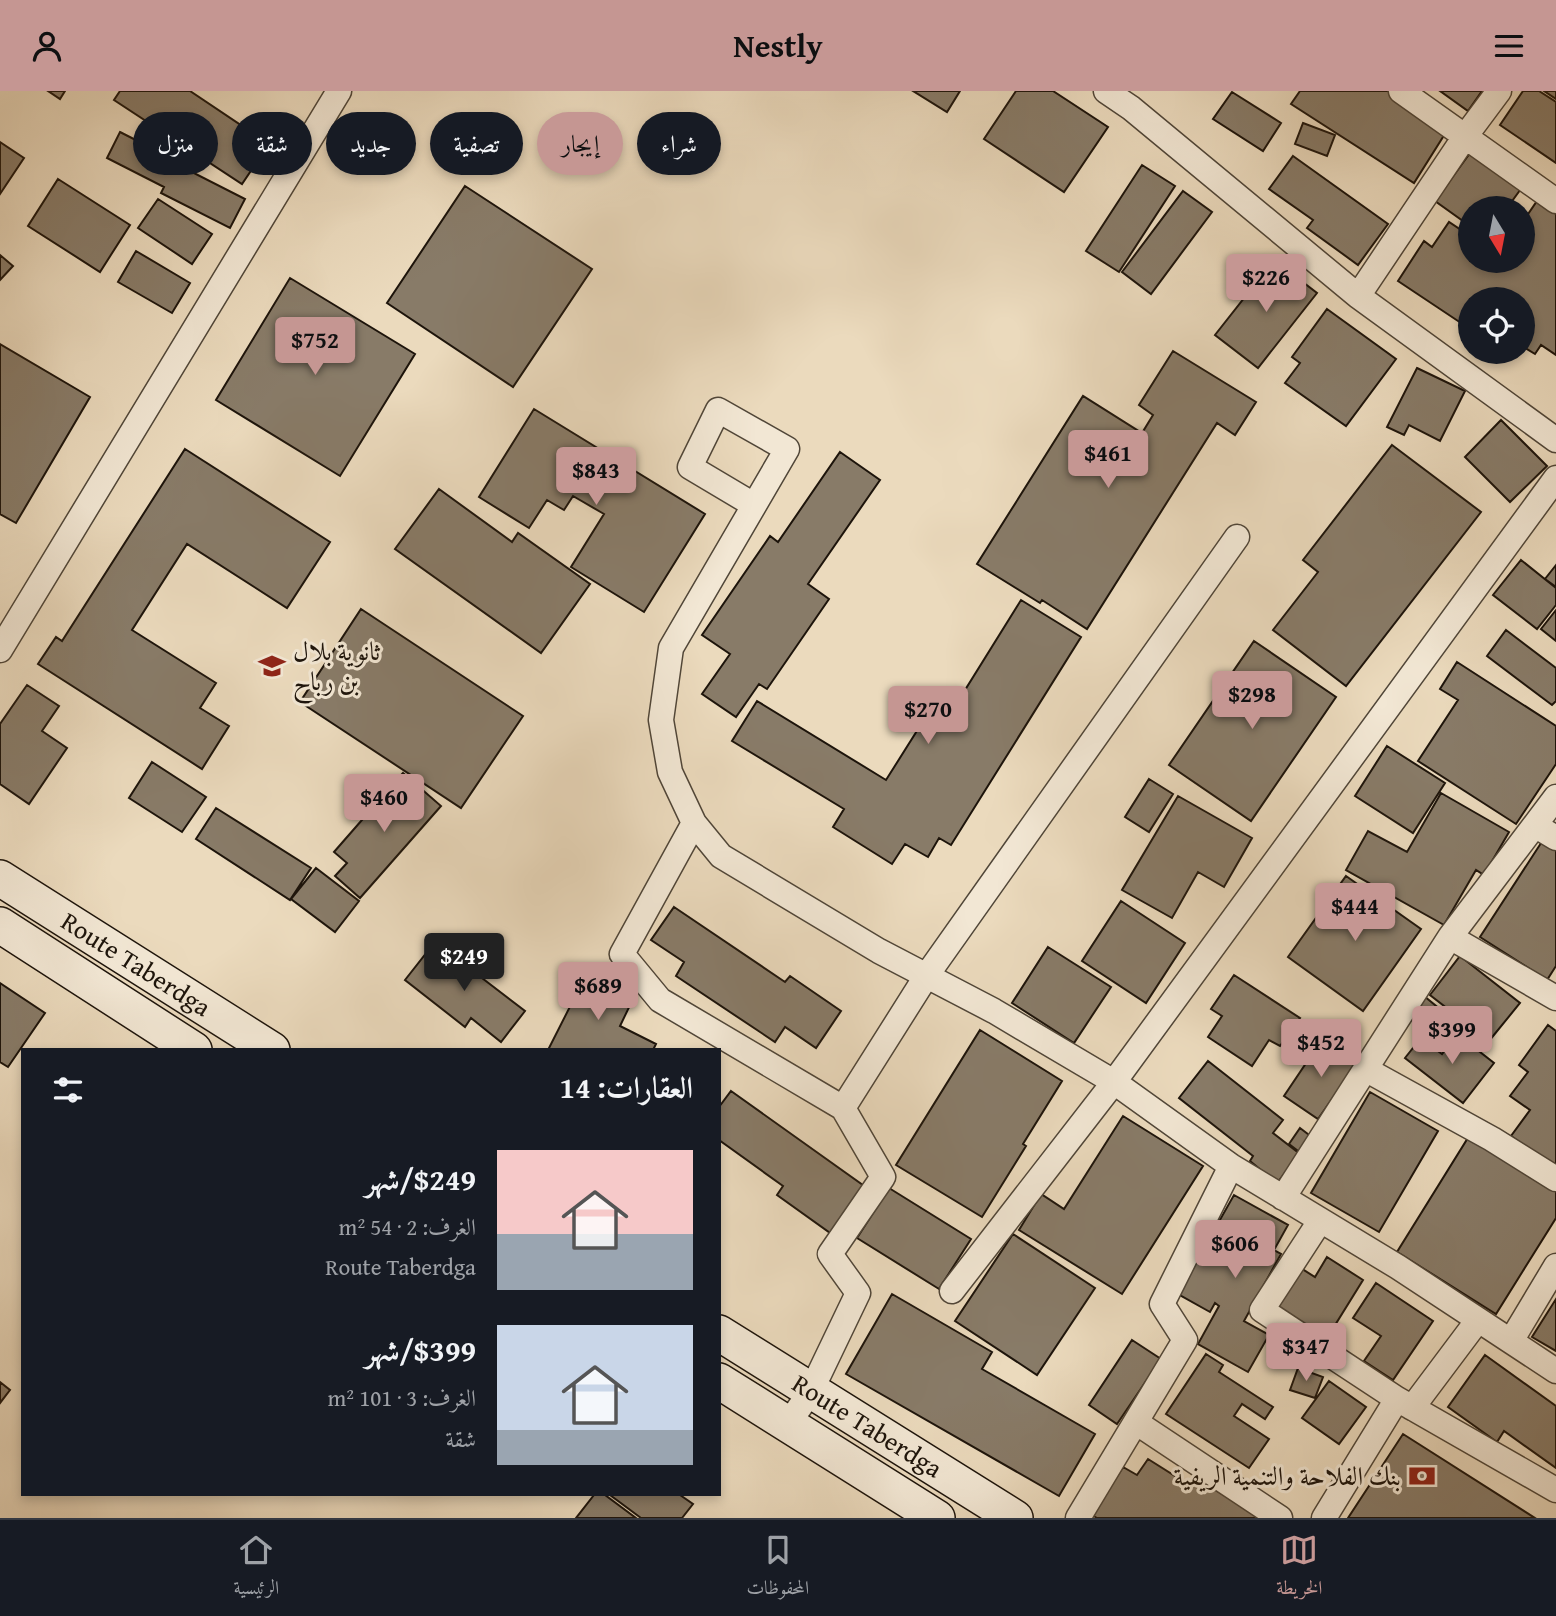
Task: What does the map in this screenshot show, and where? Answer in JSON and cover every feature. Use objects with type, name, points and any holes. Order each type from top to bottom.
[{"type":"main road","name":"Route Taberdga","points":[[0,878],[269,1048]]},
{"type":"main road","name":"Route Taberdga","points":[[0,925],[191,1048]]},
{"type":"main road","name":"Route Taberdga","points":[[721,1334],[998,1514]]},
{"type":"main road","name":"Route Taberdga","points":[[721,1382],[937,1518]]},
{"type":"street","points":[[0,650],[339,91]]},
{"type":"street","points":[[1106,91],[1137,100],[1358,296],[1556,440]]},
{"type":"street","points":[[1401,91],[1556,201]]},
{"type":"street","points":[[1358,296],[1464,138],[1499,91]]},
{"type":"street","points":[[952,1291],[1114,1082],[1556,478]]},
{"type":"street","points":[[754,505],[671,648],[660,720],[670,772],[694,823],[721,856],[879,951],[994,1011],[1114,1082],[1231,1166],[1398,1267],[1556,1371]]},
{"type":"street","points":[[843,1108],[927,975],[1237,537]]},
{"type":"street","points":[[1283,1198],[1450,937],[1546,832],[1556,797]]},
{"type":"street","points":[[694,823],[622,954],[660,1000],[843,1108],[883,1177],[830,1254],[859,1293],[811,1391],[788,1424]]},
{"type":"street","points":[[1450,937],[1556,998]]},
{"type":"street","points":[[1365,1069],[1492,1139],[1556,1179]]},
{"type":"street","points":[[1078,1518],[1185,1340],[1162,1304],[1231,1166]]},
{"type":"street","points":[[1320,1221],[1262,1310],[1405,1403],[1556,1490]]},
{"type":"street","points":[[1511,1341],[1556,1266]]},
{"type":"street","points":[[1324,1518],[1405,1403],[1478,1320]]},
{"type":"street","points":[[1137,1423],[1280,1518]]},
{"type":"building","points":[[48,91],[65,91],[60,99]]},
{"type":"building","points":[[120,91],[190,91],[232,119],[232,175],[248,175],[242,184],[218,168],[218,112],[133,112],[114,100]]},
{"type":"building","points":[[913,91],[960,91],[947,112]]},
{"type":"building","points":[[1016,91],[1053,91],[1108,127],[1064,192],[984,139]]},
{"type":"building","points":[[1300,91],[1389,91],[1448,129],[1414,183],[1291,104]]},
{"type":"building","points":[[1440,91],[1482,91],[1468,111]]},
{"type":"building","points":[[1523,91],[1539,91],[1556,102],[1556,163],[1500,125]]},
{"type":"building","points":[[1544,91],[1556,91],[1556,99]]},
{"type":"building","points":[[1232,92],[1281,123],[1263,151],[1213,119]]},
{"type":"building","points":[[1303,123],[1335,135],[1327,156],[1295,144]]},
{"type":"building","points":[[120,132],[133,139],[133,171],[107,158]]},
{"type":"building","points":[[0,142],[24,158],[0,194]]},
{"type":"building","points":[[1473,149],[1523,186],[1516,196],[1458,196],[1458,217],[1435,201]]},
{"type":"building","points":[[1293,156],[1388,224],[1358,265],[1307,228],[1313,220],[1269,189]]},
{"type":"building","points":[[1142,165],[1175,186],[1119,272],[1086,251]]},
{"type":"building","points":[[140,175],[198,175],[245,199],[230,228],[161,193],[164,187]]},
{"type":"building","points":[[58,179],[130,225],[100,272],[28,226]]},
{"type":"building","points":[[465,186],[592,269],[513,387],[387,303]]},
{"type":"building","points":[[1183,191],[1212,212],[1151,294],[1122,272]]},
{"type":"building","points":[[158,199],[212,234],[192,264],[138,228]]},
{"type":"building","points":[[1537,201],[1556,214],[1556,355],[1541,345],[1535,354],[1535,287],[1458,287],[1458,321],[1398,281],[1424,241],[1432,247],[1449,222],[1458,228],[1458,273],[1535,273]]},
{"type":"building","points":[[136,251],[190,283],[172,313],[118,282]]},
{"type":"building","points":[[0,255],[13,266],[0,280]]},
{"type":"building","points":[[1274,260],[1317,293],[1258,368],[1215,335]]},
{"type":"building","points":[[290,278],[415,354],[340,476],[216,400]]},
{"type":"building","points":[[1327,309],[1396,359],[1346,426],[1285,383],[1300,363],[1292,357]]},
{"type":"building","points":[[0,344],[90,397],[16,523],[0,514]]},
{"type":"building","points":[[1173,351],[1256,402],[1235,435],[1217,423],[1087,629],[977,564],[1083,396],[1142,433],[1153,415],[1139,405]]},
{"type":"building","points":[[1417,368],[1465,391],[1440,441],[1409,425],[1404,435],[1387,427]]},
{"type":"building","points":[[534,409],[705,514],[644,612],[571,567],[604,514],[573,496],[564,510],[547,500],[529,528],[479,497]]},
{"type":"building","points":[[1501,420],[1547,466],[1510,502],[1465,457]]},
{"type":"building","points":[[1392,445],[1481,512],[1346,686],[1273,630],[1318,572],[1303,560]]},
{"type":"building","points":[[185,449],[330,542],[287,608],[187,544],[132,630],[216,683],[200,708],[229,726],[202,769],[38,664],[56,637],[62,641]]},
{"type":"building","points":[[840,452],[880,480],[808,584],[829,599],[767,689],[759,684],[736,717],[702,694],[730,654],[702,635],[770,536],[778,542]]},
{"type":"building","points":[[439,489],[512,542],[518,533],[590,584],[541,653],[395,549]]},
{"type":"building","points":[[1521,560],[1556,588],[1556,605],[1537,629],[1493,595]]},
{"type":"building","points":[[1556,565],[1556,587],[1545,579]]},
{"type":"building","points":[[1021,600],[1081,637],[951,845],[939,838],[928,857],[905,844],[892,864],[833,827],[844,809],[732,741],[757,701],[886,780],[944,688],[960,698]]},
{"type":"building","points":[[361,609],[523,716],[461,808],[300,702]]},
{"type":"building","points":[[1556,610],[1556,641],[1541,629]]},
{"type":"building","points":[[1506,630],[1556,668],[1556,701],[1552,705],[1487,656]]},
{"type":"building","points":[[1254,641],[1336,697],[1251,821],[1169,765]]},
{"type":"building","points":[[1457,662],[1556,726],[1556,764],[1516,824],[1418,761],[1458,700],[1440,689]]},
{"type":"building","points":[[27,685],[59,706],[42,731],[67,748],[29,804],[0,784],[0,724]]},
{"type":"building","points":[[1387,746],[1445,783],[1413,833],[1355,796]]},
{"type":"building","points":[[152,762],[206,797],[182,832],[129,798]]},
{"type":"building","points":[[403,773],[441,806],[360,898],[335,876],[347,863],[334,852]]},
{"type":"building","points":[[1149,779],[1173,794],[1149,832],[1125,817]]},
{"type":"building","points":[[1441,793],[1509,832],[1484,875],[1476,870],[1444,925],[1346,870],[1368,831],[1407,852]]},
{"type":"building","points":[[1178,796],[1252,838],[1224,887],[1198,872],[1172,918],[1122,890]]},
{"type":"building","points":[[216,808],[311,868],[290,900],[196,839]]},
{"type":"building","points":[[1543,840],[1556,848],[1556,966],[1547,980],[1480,937]]},
{"type":"building","points":[[316,868],[359,901],[335,932],[291,899]]},
{"type":"building","points":[[1346,876],[1421,929],[1363,1011],[1288,957]]},
{"type":"building","points":[[1121,901],[1185,943],[1146,1003],[1082,961]]},
{"type":"building","points":[[674,907],[785,982],[790,976],[841,1011],[816,1048],[785,1027],[775,1042],[676,976],[684,962],[651,940]]},
{"type":"building","points":[[435,942],[525,1011],[501,1042],[471,1018],[465,1027],[405,980]]},
{"type":"building","points":[[1048,947],[1111,987],[1074,1043],[1012,1003]]},
{"type":"building","points":[[1460,956],[1520,1003],[1489,1041],[1430,995]]},
{"type":"building","points":[[586,975],[633,999],[620,1026],[656,1044],[654,1048],[549,1048]]},
{"type":"building","points":[[1234,975],[1300,1018],[1280,1046],[1269,1040],[1252,1066],[1208,1037],[1222,1016],[1211,1009]]},
{"type":"building","points":[[0,983],[45,1013],[8,1067],[0,1062]]},
{"type":"building","points":[[1424,996],[1441,1010],[1429,1026],[1411,1012]]},
{"type":"building","points":[[1548,1025],[1556,1031],[1556,1169],[1511,1136],[1530,1110],[1510,1096],[1528,1072],[1519,1065]]},
{"type":"building","points":[[980,1030],[1062,1081],[982,1217],[896,1165]]},
{"type":"building","points":[[1457,1034],[1494,1063],[1463,1103],[1405,1058],[1421,1038],[1442,1054]]},
{"type":"building","points":[[1323,1038],[1358,1062],[1318,1119],[1284,1096]]},
{"type":"building","points":[[1208,1061],[1283,1120],[1273,1133],[1300,1154],[1277,1183],[1250,1161],[1253,1156],[1179,1098]]},
{"type":"building","points":[[731,1091],[867,1188],[833,1235],[777,1195],[783,1186],[721,1141],[721,1104]]},
{"type":"building","points":[[1370,1092],[1438,1131],[1379,1232],[1311,1193]]},
{"type":"building","points":[[1123,1116],[1203,1166],[1122,1294],[1019,1230],[1041,1194],[1064,1209]]},
{"type":"building","points":[[1300,1128],[1313,1138],[1302,1154],[1289,1144]]},
{"type":"building","points":[[1471,1133],[1556,1186],[1556,1218],[1496,1314],[1397,1252]]},
{"type":"building","points":[[889,1188],[971,1239],[939,1289],[857,1238]]},
{"type":"building","points":[[1234,1195],[1288,1225],[1274,1250],[1281,1254],[1244,1321],[1269,1335],[1248,1372],[1198,1344],[1219,1306],[1215,1303],[1210,1312],[1178,1294]]},
{"type":"building","points":[[1013,1234],[1095,1288],[1037,1375],[955,1321]]},
{"type":"building","points":[[1327,1257],[1363,1280],[1327,1338],[1275,1305],[1299,1267],[1315,1277]]},
{"type":"building","points":[[1376,1283],[1433,1321],[1393,1380],[1364,1361],[1381,1336],[1353,1318]]},
{"type":"building","points":[[892,1294],[992,1352],[982,1369],[1095,1434],[1059,1496],[846,1374]]},
{"type":"building","points":[[1556,1299],[1556,1351],[1532,1337]]},
{"type":"building","points":[[1132,1340],[1161,1359],[1117,1424],[1089,1405]]},
{"type":"building","points":[[1206,1354],[1223,1365],[1219,1372],[1273,1407],[1265,1419],[1242,1404],[1234,1416],[1269,1439],[1249,1468],[1166,1414]]},
{"type":"building","points":[[1485,1355],[1556,1406],[1556,1468],[1504,1431],[1497,1442],[1448,1407]]},
{"type":"building","points":[[1298,1368],[1323,1377],[1315,1398],[1290,1390]]},
{"type":"building","points":[[1329,1381],[1366,1407],[1339,1444],[1302,1418]]},
{"type":"building","points":[[0,1382],[10,1390],[0,1403]]},
{"type":"building","name":"بنك الفلاحة والتنمية الريفية","points":[[1403,1434],[1535,1518],[1348,1518]]},
{"type":"building","points":[[1148,1459],[1191,1486],[1196,1478],[1261,1518],[1097,1518],[1092,1515],[1123,1467],[1137,1475]]},
{"type":"building","points":[[593,1496],[606,1496],[636,1518],[576,1518]]},
{"type":"building","points":[[611,1496],[681,1496],[693,1504],[682,1518],[641,1518]]},
{"type":"place","name":"ثانوية بلال بن رباح","points":[[272,666]]},
{"type":"place","name":"بنك الفلاحة والتنمية الريفية","points":[[1422,1476]]}]
